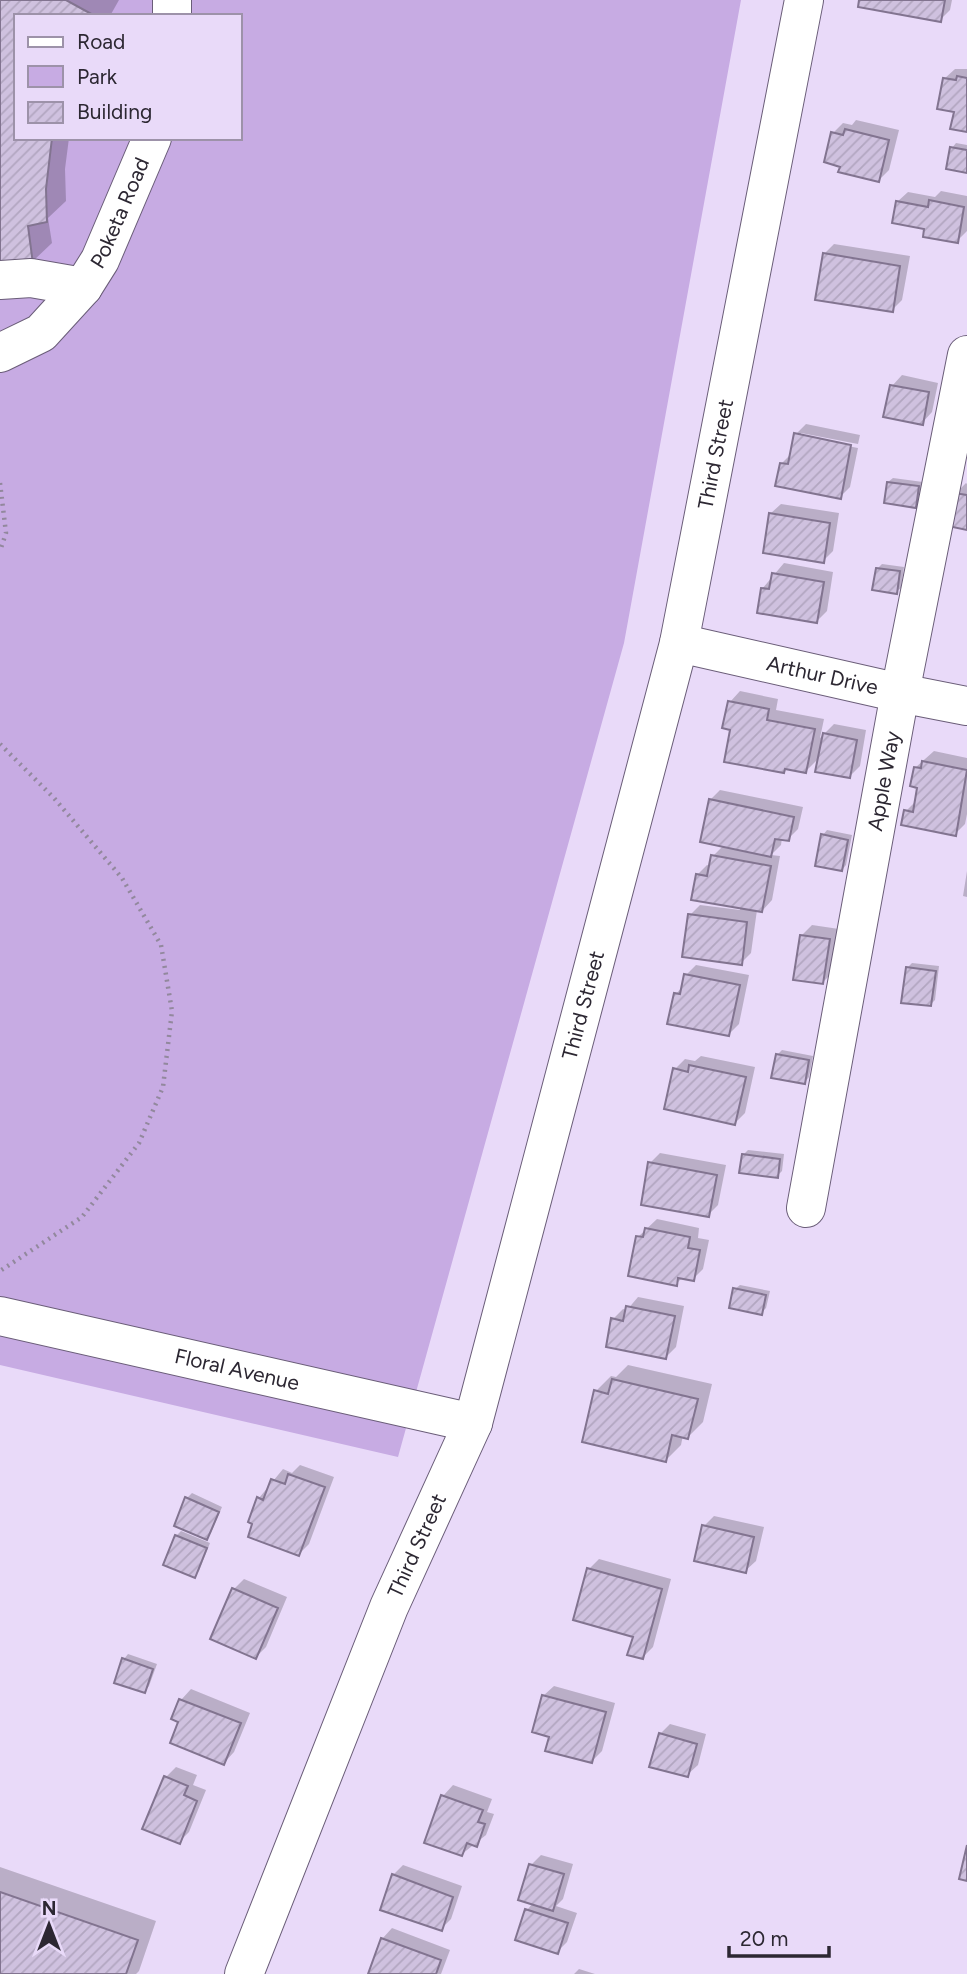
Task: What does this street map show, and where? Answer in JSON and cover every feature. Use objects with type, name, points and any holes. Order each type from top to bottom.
[{"type":"street","name":"Third Street","points":[[243,1974],[389,1607],[473,1423],[679,643],[804,0]]},
{"type":"street","name":"Poketa Road","points":[[0,353],[41,333],[83,286],[100,260],[151,140]]},
{"type":"street","name":"Poketa Road","points":[[0,280],[31,278],[83,286]]},
{"type":"street","name":"Apple Way","points":[[806,1208],[900,694],[967,355]]},
{"type":"street","name":"Arthur Drive","points":[[679,643],[900,694],[967,706]]},
{"type":"street","name":"Floral Avenue","points":[[0,1316],[473,1423]]},
{"type":"path","points":[[0,483],[6,533],[0,551]]},
{"type":"path","points":[[0,744],[54,798],[122,877],[161,945],[172,1011],[163,1087],[139,1143],[82,1217],[0,1271]]},
{"type":"green space","points":[[0,0],[741,0],[624,643],[398,1457],[0,1365]]},
{"type":"building","points":[[0,0],[66,0],[91,14],[14,14],[14,140],[52,140],[46,189],[47,222],[28,226],[33,264],[0,269]]},
{"type":"building","points":[[859,0],[945,0],[941,22],[858,7]]},
{"type":"building","points":[[957,76],[967,78],[967,132],[950,129],[954,112],[937,109],[943,78],[956,80]]},
{"type":"building","points":[[845,129],[889,140],[879,182],[838,172],[840,167],[824,162],[831,132],[843,135]]},
{"type":"building","points":[[950,147],[967,150],[967,173],[946,169]]},
{"type":"building","points":[[929,200],[964,207],[958,243],[923,237],[924,229],[892,223],[896,201],[928,207]]},
{"type":"building","points":[[823,253],[900,266],[893,312],[815,300]]},
{"type":"building","points":[[890,385],[929,392],[923,425],[883,417]]},
{"type":"building","points":[[794,433],[851,445],[841,499],[775,486],[780,463],[788,464]]},
{"type":"building","points":[[887,482],[919,486],[916,508],[884,503]]},
{"type":"building","points":[[954,493],[967,495],[967,530],[948,526]]},
{"type":"building","points":[[769,513],[830,523],[824,563],[763,553]]},
{"type":"building","points":[[876,568],[900,571],[897,594],[872,590]]},
{"type":"building","points":[[772,573],[824,582],[817,623],[757,613],[761,588],[769,589]]},
{"type":"building","points":[[728,701],[769,709],[767,720],[815,729],[806,773],[785,769],[784,773],[724,762],[730,730],[722,728]]},
{"type":"building","points":[[823,733],[857,740],[850,778],[815,772]]},
{"type":"building","points":[[922,761],[967,770],[956,836],[901,825],[904,810],[913,812],[917,788],[910,786],[914,767],[921,768]]},
{"type":"building","points":[[709,799],[794,817],[789,841],[775,839],[771,857],[700,842]]},
{"type":"building","points":[[821,834],[848,840],[842,871],[815,866]]},
{"type":"building","points":[[711,855],[771,866],[762,912],[691,900],[696,874],[707,876]]},
{"type":"building","points":[[688,914],[747,922],[742,965],[682,957]]},
{"type":"building","points":[[800,935],[830,939],[823,984],[793,980]]},
{"type":"building","points":[[906,967],[936,971],[931,1006],[901,1003]]},
{"type":"building","points":[[684,974],[740,985],[729,1036],[667,1024],[674,993],[680,994]]},
{"type":"building","points":[[776,1054],[809,1060],[805,1084],[771,1078]]},
{"type":"building","points":[[689,1065],[746,1077],[735,1125],[664,1109],[673,1068],[688,1072]]},
{"type":"building","points":[[742,1154],[780,1159],[778,1178],[739,1173]]},
{"type":"building","points":[[648,1162],[717,1175],[709,1217],[641,1205]]},
{"type":"building","points":[[645,1228],[690,1237],[688,1248],[700,1250],[694,1281],[678,1278],[677,1286],[628,1276],[636,1236],[643,1237]]},
{"type":"building","points":[[733,1288],[766,1295],[762,1315],[729,1308]]},
{"type":"building","points":[[626,1306],[675,1316],[666,1359],[606,1347],[611,1318],[623,1321]]},
{"type":"building","points":[[612,1379],[698,1399],[688,1439],[672,1435],[666,1462],[582,1442],[594,1390],[608,1394]]},
{"type":"building","points":[[288,1474],[325,1487],[299,1556],[248,1537],[252,1524],[248,1522],[257,1497],[263,1500],[271,1479],[285,1484]]},
{"type":"building","points":[[185,1497],[219,1512],[207,1540],[174,1526]]},
{"type":"building","points":[[702,1525],[754,1537],[746,1573],[694,1561]]},
{"type":"building","points":[[175,1535],[207,1548],[195,1578],[163,1565]]},
{"type":"building","points":[[587,1568],[662,1589],[643,1659],[627,1655],[633,1637],[573,1620]]},
{"type":"building","points":[[232,1588],[278,1608],[256,1659],[210,1639]]},
{"type":"building","points":[[122,1658],[153,1669],[145,1693],[114,1683]]},
{"type":"building","points":[[542,1695],[606,1712],[592,1763],[545,1751],[549,1737],[532,1732]]},
{"type":"building","points":[[179,1699],[241,1723],[224,1765],[170,1743],[178,1722],[171,1719]]},
{"type":"building","points":[[659,1733],[697,1744],[688,1777],[649,1767]]},
{"type":"building","points":[[164,1776],[188,1786],[184,1795],[197,1801],[180,1844],[142,1829]]},
{"type":"building","points":[[441,1795],[483,1810],[478,1822],[485,1824],[477,1847],[467,1843],[462,1856],[424,1843]]},
{"type":"building","points":[[967,1845],[967,1881],[959,1879]]},
{"type":"building","points":[[529,1864],[564,1874],[553,1911],[518,1900]]},
{"type":"building","points":[[392,1874],[453,1897],[442,1931],[380,1910]]},
{"type":"building","points":[[0,1892],[138,1940],[126,1974],[0,1974]]},
{"type":"building","points":[[525,1909],[568,1923],[558,1954],[515,1940]]},
{"type":"building","points":[[381,1938],[441,1960],[436,1974],[368,1974]]}]
